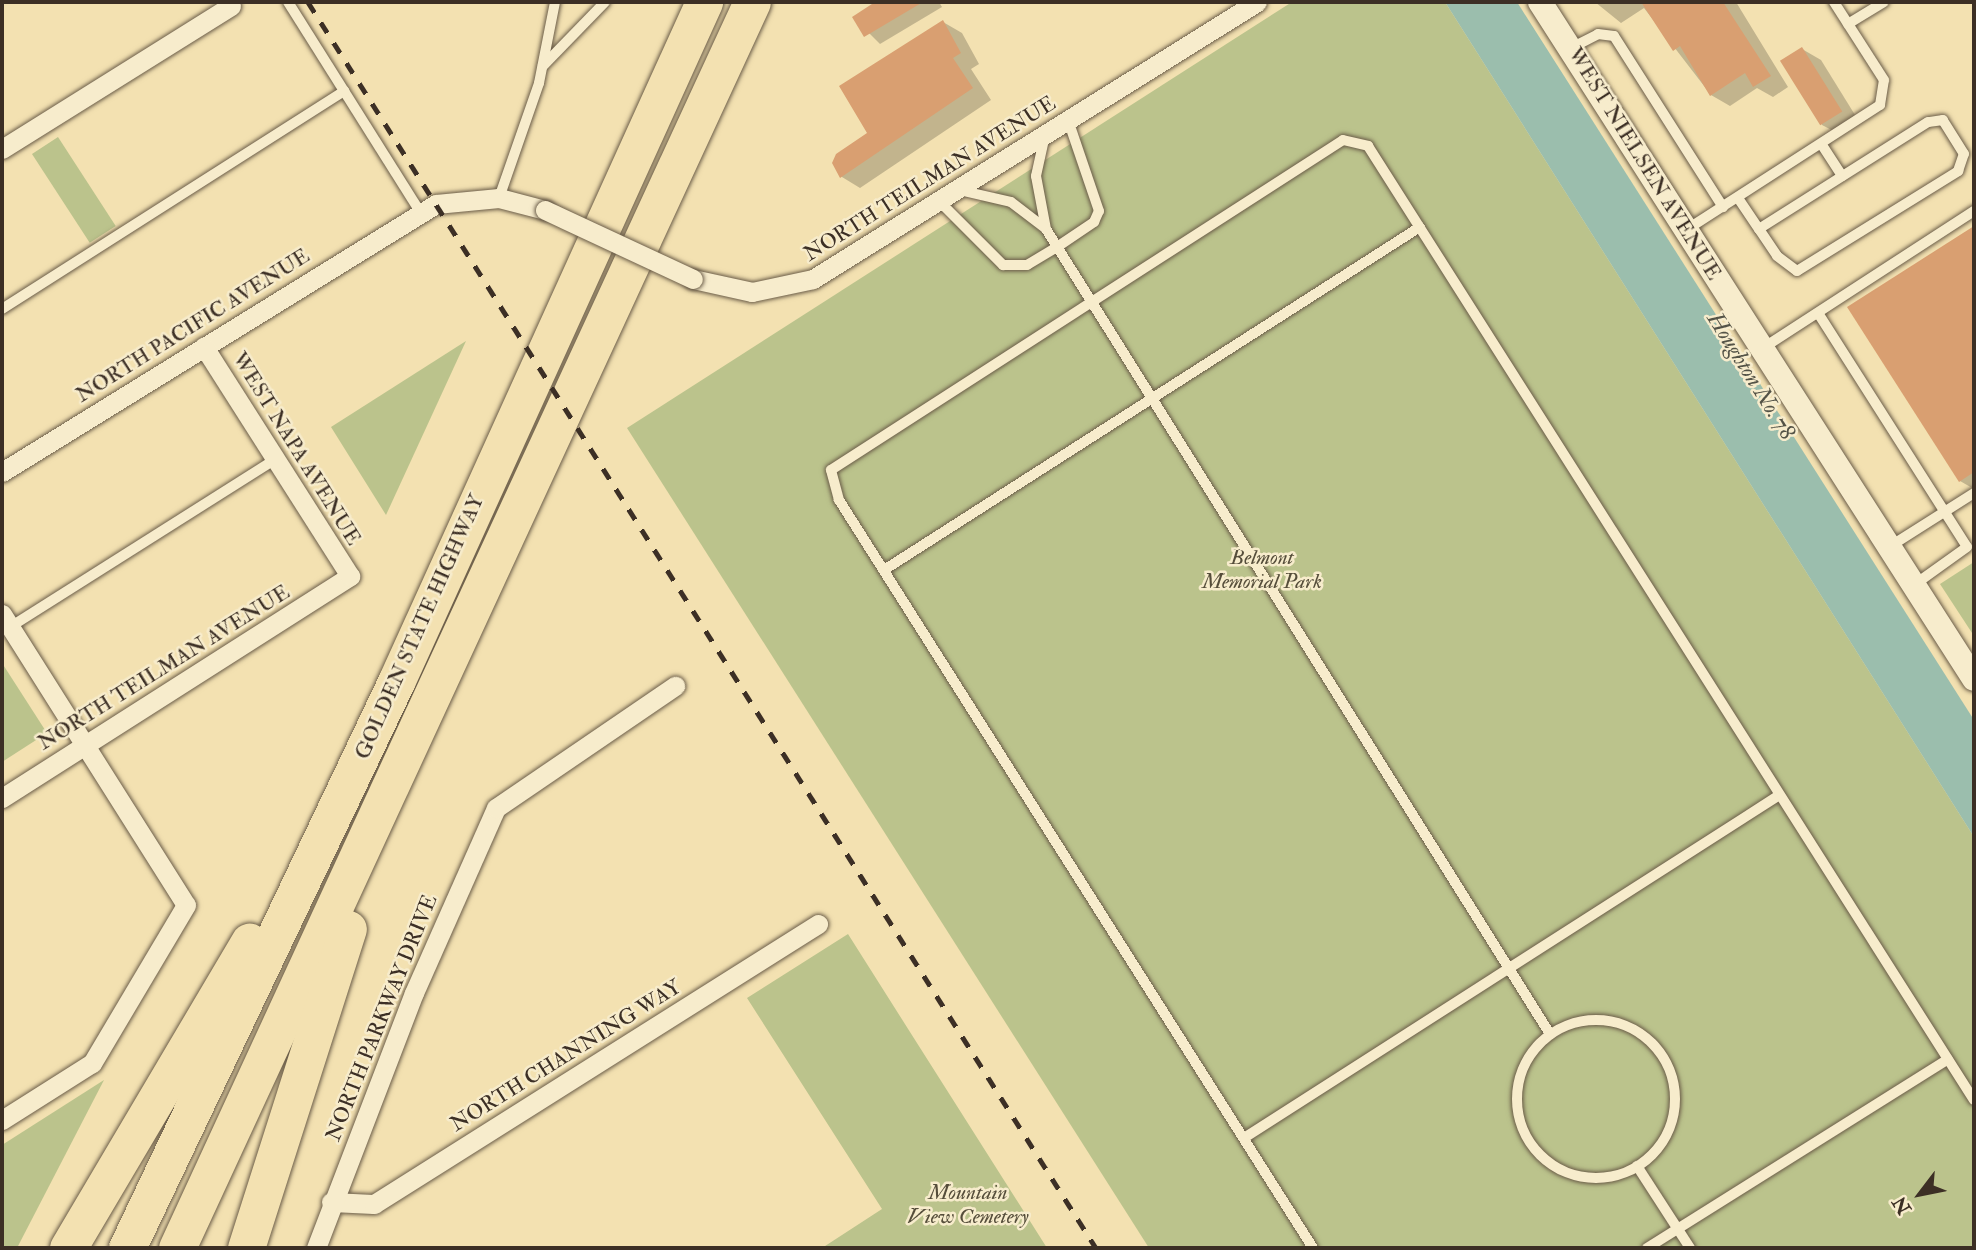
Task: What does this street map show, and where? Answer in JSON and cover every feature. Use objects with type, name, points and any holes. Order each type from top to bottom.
[{"type":"highway","name":"GOLDEN STATE HIGHWAY","points":[[127,1248],[396,682],[703,2]]},
{"type":"highway","name":"GOLDEN STATE HIGHWAY","points":[[177,1248],[752,2]]},
{"type":"highway","points":[[68,1248],[396,682]]},
{"type":"highway","points":[[246,1248],[409,748]]},
{"type":"street","name":"NORTH TEILMAN AVENUE","points":[[414,215],[448,200],[499,198],[545,210],[693,279],[742,291],[792,287],[957,190],[1257,2]]},
{"type":"street","name":"WEST NIELSEN AVENUE","points":[[1540,2],[1974,680]]},
{"type":"street","points":[[2,149],[234,4]]},
{"type":"street","name":"NORTH PACIFIC AVENUE","points":[[2,472],[414,215]]},
{"type":"street","name":"WEST NAPA AVENUE","points":[[204,347],[350,576]]},
{"type":"street","name":"NORTH TEILMAN AVENUE","points":[[2,798],[350,576]]},
{"type":"street","points":[[2,1120],[92,1063],[186,905],[6,621]]},
{"type":"street","name":"NORTH PARKWAY DRIVE","points":[[316,1248],[331,1202],[496,808],[675,686]]},
{"type":"street","name":"NORTH CHANNING WAY","points":[[331,1202],[374,1204],[818,924]]},
{"type":"lane","points":[[288,2],[344,91],[414,215]]},
{"type":"lane","points":[[499,198],[542,66],[555,2]]},
{"type":"lane","points":[[542,66],[605,2]]},
{"type":"lane","points":[[1686,230],[1880,106],[1886,92],[1834,2]]},
{"type":"lane","points":[[1848,24],[1884,2]]},
{"type":"lane","points":[[1570,48],[1598,34],[1614,36],[1723,207]]},
{"type":"lane","points":[[2,309],[344,91]]},
{"type":"lane","points":[[1738,198],[1759,229],[1788,270],[1797,271],[1966,162],[1937,119],[1759,229]]},
{"type":"lane","points":[[939,201],[1003,265],[1027,265],[1057,247],[1094,222],[1099,211],[1068,120]]},
{"type":"lane","points":[[1045,134],[1037,176],[1046,229]]},
{"type":"lane","points":[[1313,1248],[831,484],[839,460],[1343,140],[1368,146],[1778,796],[1974,1100]]},
{"type":"lane","points":[[1822,145],[1842,176]]},
{"type":"lane","points":[[957,190],[1011,202],[1046,229],[1511,967],[1550,1034]]},
{"type":"lane","points":[[1762,349],[1974,211]]},
{"type":"lane","points":[[884,570],[1420,227]]},
{"type":"lane","points":[[1818,313],[1945,512],[1966,551],[1913,585]]},
{"type":"lane","points":[[6,621],[276,459]]},
{"type":"lane","points":[[1888,547],[1974,493]]},
{"type":"lane","points":[[1244,1138],[1778,796]]},
{"type":"lane","points":[[1612,1021],[1633,1028],[1664,1058],[1675,1100],[1672,1122],[1663,1141],[1637,1166],[1590,1178],[1569,1173],[1535,1148],[1521,1119],[1518,1088],[1534,1049],[1550,1034],[1569,1024],[1612,1021]]},
{"type":"lane","points":[[1647,1248],[1948,1059]]},
{"type":"lane","points":[[1637,1166],[1690,1248]]},
{"type":"green space","name":"Belmont Memorial Park","points":[[1292,2],[1445,2],[1974,837],[1974,1248],[1149,1248],[627,428]]},
{"type":"green space","points":[[58,137],[116,226],[90,243],[32,154]]},
{"type":"green space","points":[[466,341],[386,515],[331,427]]},
{"type":"green space","points":[[1974,562],[1974,636],[1940,584]]},
{"type":"green space","points":[[2,663],[47,733],[2,762]]},
{"type":"green space","name":"Mountain View Cemetery","points":[[848,934],[1047,1248],[822,1248],[882,1209],[747,998]]},
{"type":"green space","points":[[104,1080],[17,1248],[2,1248],[2,1145]]},
{"type":"water","name":"Houghton No. 78","points":[[1445,2],[1517,2],[1974,720],[1974,837]]},
{"type":"building","points":[[875,2],[923,2],[864,37],[852,17]]},
{"type":"building","points":[[1641,2],[1723,2],[1771,76],[1753,87],[1745,73],[1710,96],[1680,46],[1673,51]]},
{"type":"building","points":[[943,20],[961,53],[953,58],[973,88],[840,178],[832,163],[836,154],[867,133],[839,86]]},
{"type":"building","points":[[1802,47],[1842,111],[1820,125],[1780,61]]},
{"type":"building","points":[[1974,226],[1974,472],[1959,482],[1847,307]]},
{"type":"railway","points":[[308,2],[1096,1248]]}]
